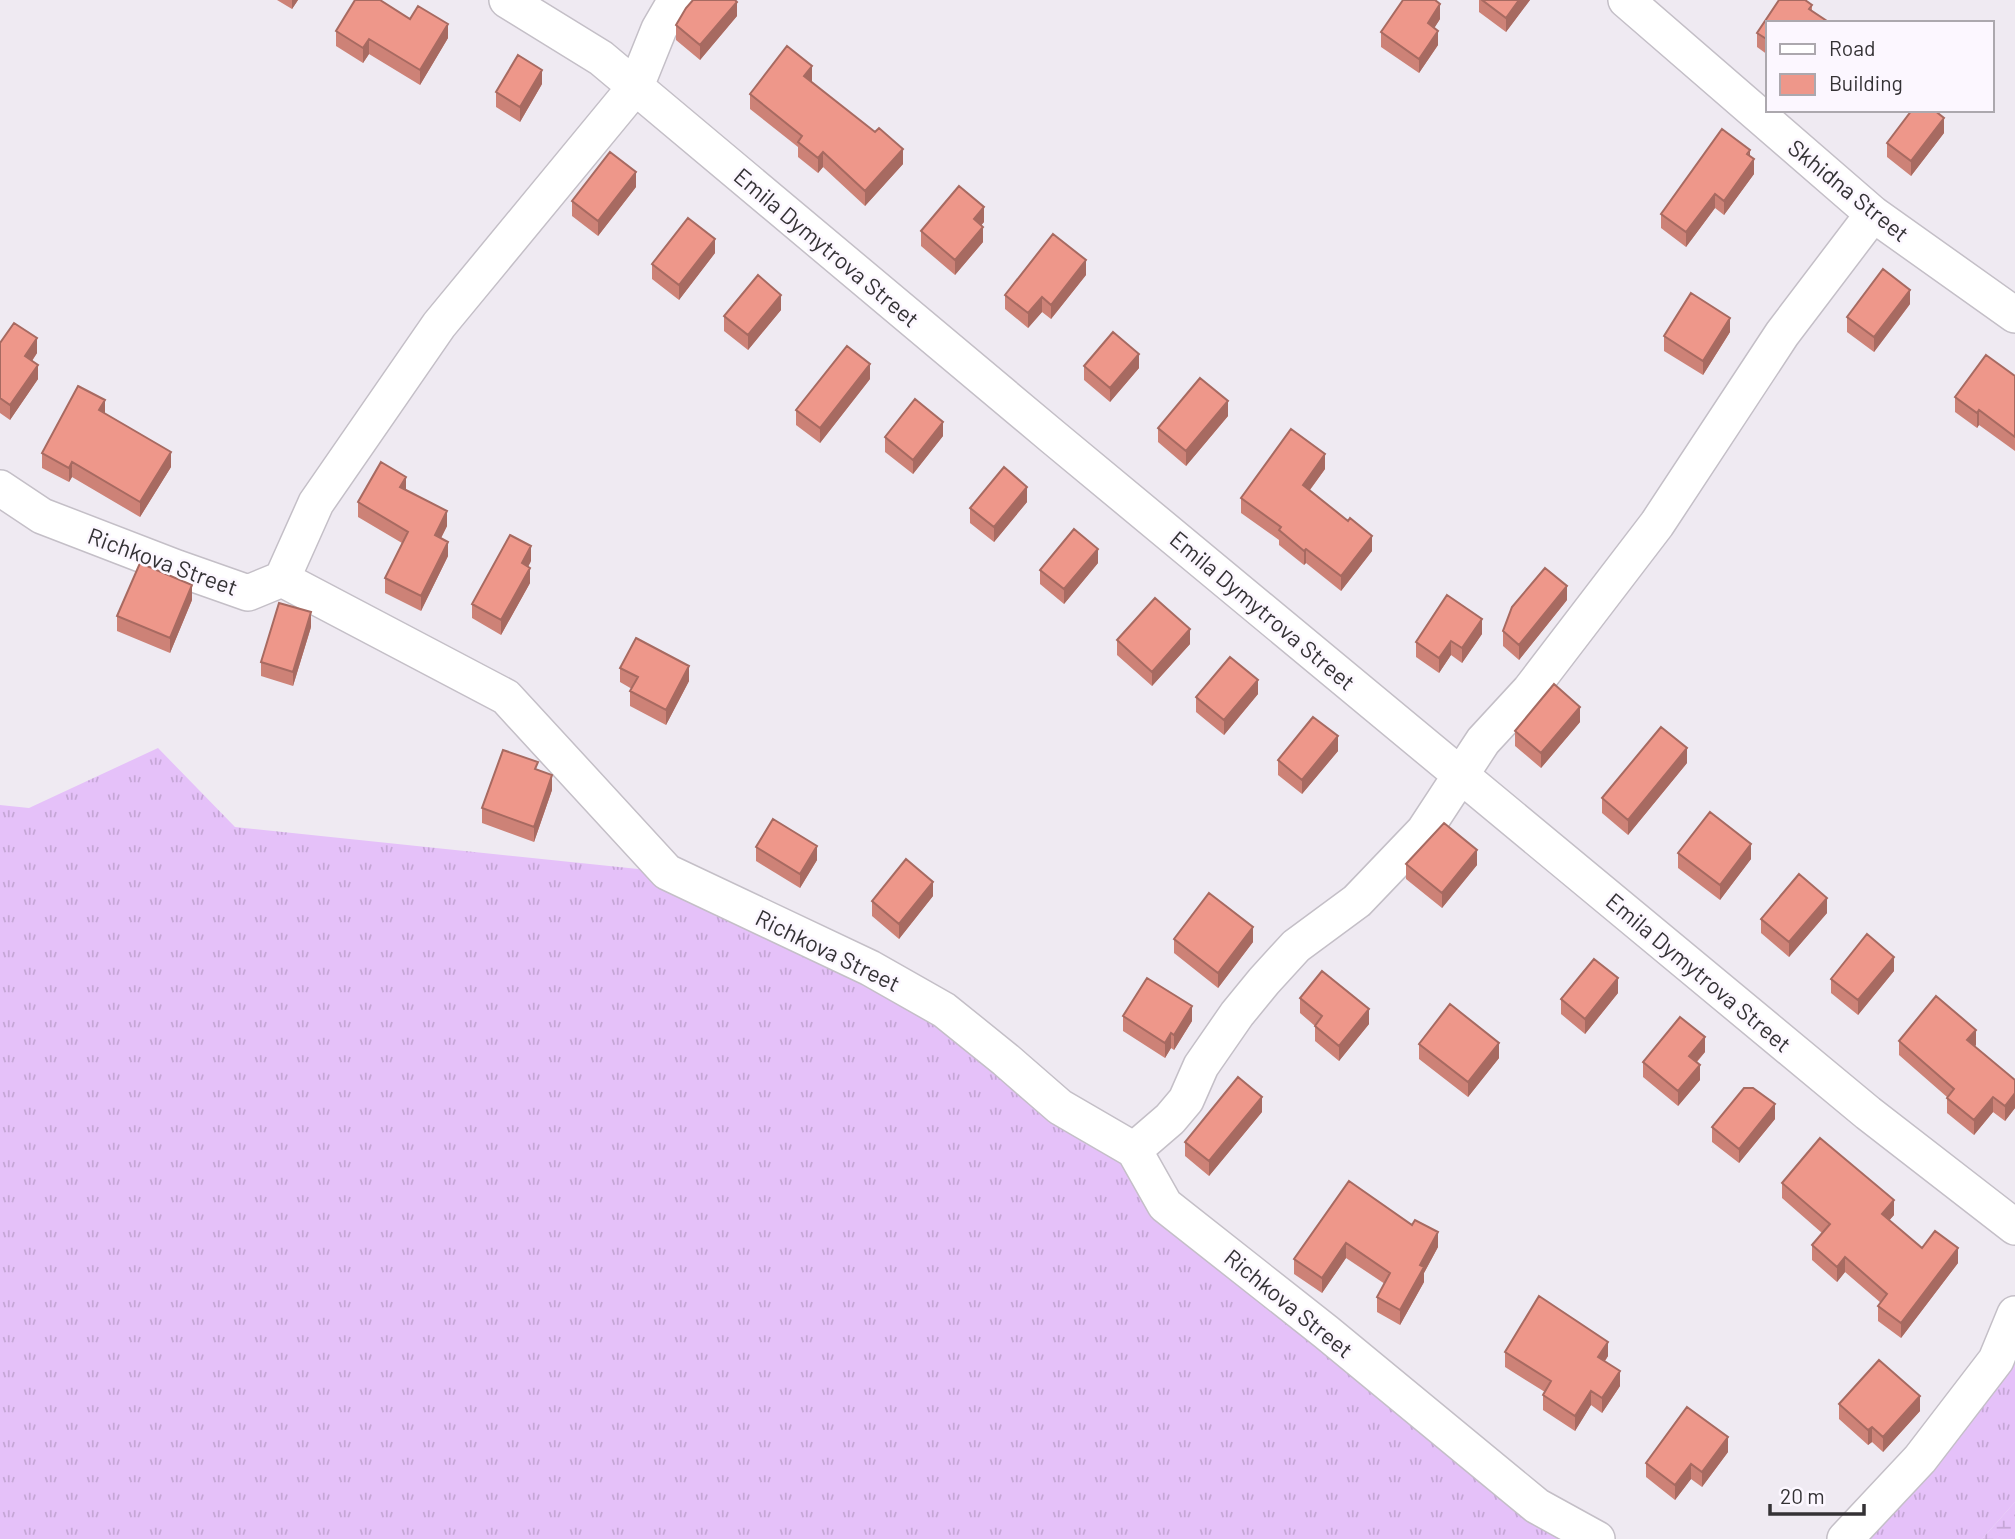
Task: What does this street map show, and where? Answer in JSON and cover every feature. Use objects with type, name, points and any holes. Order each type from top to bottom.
[{"type":"street","name":"Emila Dymytrova Street","points":[[507,0],[601,58],[636,86],[1053,437],[1868,1113],[2015,1227]]},
{"type":"street","points":[[282,579],[316,503],[439,325],[636,86],[659,29],[676,0]]},
{"type":"street","name":"Skhidna Street","points":[[1626,0],[1873,214],[2015,315]]},
{"type":"street","points":[[1134,1150],[1170,1119],[1186,1100],[1201,1066],[1264,981],[1296,946],[1357,901],[1424,831],[1483,741],[1530,690],[1657,524],[1783,334],[1873,214]]},
{"type":"street","name":"Richkova Street","points":[[0,488],[42,516],[248,593],[282,579],[506,697],[667,872],[870,968],[944,1010],[1060,1107],[1134,1150],[1165,1205],[1326,1332],[1537,1506],[1597,1539]]},
{"type":"street","points":[[1844,1539],[1920,1459],[1996,1360],[2015,1314]]},
{"type":"green space","points":[[158,748],[235,827],[667,872],[870,976],[1123,1154],[1567,1539],[0,1539],[0,805],[29,808]]},
{"type":"green space","points":[[2015,1342],[2015,1502],[1982,1539],[1855,1539]]},
{"type":"green space","points":[[2015,1502],[2015,1539],[1982,1539]]},
{"type":"building","points":[[355,0],[380,0],[410,19],[418,6],[448,24],[420,70],[369,39],[363,48],[336,31]]},
{"type":"building","points":[[693,0],[737,2],[700,45],[676,25]]},
{"type":"building","points":[[1403,0],[1435,0],[1440,4],[1428,23],[1438,31],[1419,59],[1381,32]]},
{"type":"building","points":[[1482,0],[1519,0],[1506,18]]},
{"type":"building","points":[[1779,0],[1805,0],[1812,5],[1809,9],[1827,21],[1766,21],[1766,39],[1757,33]]},
{"type":"building","points":[[787,46],[812,66],[804,76],[875,132],[879,128],[903,149],[865,191],[823,152],[818,158],[798,142],[802,136],[750,94]]},
{"type":"building","points":[[518,55],[542,70],[520,107],[496,92]]},
{"type":"building","points":[[1910,112],[1936,112],[1944,118],[1911,161],[1887,143]]},
{"type":"building","points":[[1722,129],[1750,150],[1747,154],[1754,159],[1724,201],[1715,194],[1686,232],[1661,214]]},
{"type":"building","points":[[610,152],[636,172],[598,221],[572,201]]},
{"type":"building","points":[[959,186],[984,207],[974,219],[983,227],[955,260],[921,231]]},
{"type":"building","points":[[688,218],[715,239],[679,285],[652,264]]},
{"type":"building","points":[[1053,234],[1086,260],[1051,305],[1042,297],[1028,313],[1005,295]]},
{"type":"building","points":[[1883,269],[1910,290],[1874,337],[1847,317]]},
{"type":"building","points":[[758,275],[781,295],[748,335],[724,316]]},
{"type":"building","points":[[1691,293],[1730,318],[1703,361],[1664,336]]},
{"type":"building","points":[[14,323],[37,338],[25,356],[38,365],[10,405],[0,398],[0,343]]},
{"type":"building","points":[[1113,332],[1139,354],[1110,388],[1084,366]]},
{"type":"building","points":[[847,346],[870,364],[820,428],[796,410]]},
{"type":"building","points":[[1986,355],[2015,376],[2015,437],[1979,410],[1977,413],[1955,397]]},
{"type":"building","points":[[1200,378],[1228,401],[1186,451],[1158,428]]},
{"type":"building","points":[[78,386],[105,400],[99,410],[171,452],[140,502],[72,462],[69,468],[42,453]]},
{"type":"building","points":[[915,399],[943,422],[913,460],[885,437]]},
{"type":"building","points":[[1291,429],[1325,454],[1303,485],[1348,521],[1350,518],[1372,536],[1341,576],[1306,549],[1304,551],[1279,530],[1281,527],[1241,498]]},
{"type":"building","points":[[381,462],[406,477],[400,487],[447,511],[435,535],[448,542],[421,596],[385,578],[408,532],[358,502]]},
{"type":"building","points":[[1004,467],[1027,487],[994,527],[970,508]]},
{"type":"building","points":[[1074,529],[1098,549],[1064,589],[1040,570]]},
{"type":"building","points":[[510,535],[531,546],[522,563],[530,568],[501,620],[472,604]]},
{"type":"building","points":[[140,563],[192,585],[170,638],[117,616]]},
{"type":"building","points":[[1545,568],[1567,586],[1519,645],[1503,631],[1512,607]]},
{"type":"building","points":[[1447,595],[1482,619],[1462,648],[1451,641],[1439,658],[1416,642]]},
{"type":"building","points":[[1155,598],[1190,629],[1152,672],[1117,640]]},
{"type":"building","points":[[279,603],[311,612],[293,672],[261,662]]},
{"type":"building","points":[[636,638],[689,666],[666,710],[630,691],[638,677],[620,668]]},
{"type":"building","points":[[1230,657],[1258,680],[1224,720],[1196,697]]},
{"type":"building","points":[[1554,684],[1580,707],[1541,753],[1515,731]]},
{"type":"building","points":[[1313,717],[1338,736],[1302,780],[1278,760]]},
{"type":"building","points":[[1661,727],[1687,748],[1628,820],[1602,798]]},
{"type":"building","points":[[503,750],[538,762],[535,769],[552,775],[534,827],[482,808]]},
{"type":"building","points":[[1710,812],[1751,844],[1720,885],[1678,853]]},
{"type":"building","points":[[773,819],[817,846],[800,874],[756,847]]},
{"type":"building","points":[[1444,823],[1477,850],[1442,893],[1406,864]]},
{"type":"building","points":[[906,859],[933,882],[899,924],[872,901]]},
{"type":"building","points":[[1799,874],[1827,898],[1789,942],[1761,919]]},
{"type":"building","points":[[1209,893],[1253,927],[1218,973],[1174,939]]},
{"type":"building","points":[[1867,934],[1894,957],[1858,1000],[1831,979]]},
{"type":"building","points":[[1594,959],[1618,978],[1585,1019],[1561,999]]},
{"type":"building","points":[[1322,971],[1369,1009],[1339,1046],[1315,1026],[1322,1016],[1300,998]]},
{"type":"building","points":[[1147,978],[1192,1006],[1174,1035],[1171,1033],[1165,1043],[1123,1016]]},
{"type":"building","points":[[1936,996],[1976,1030],[1967,1040],[2015,1080],[2015,1093],[2005,1106],[1993,1097],[1974,1120],[1947,1098],[1954,1089],[1899,1041]]},
{"type":"building","points":[[1450,1004],[1499,1043],[1468,1082],[1419,1044]]},
{"type":"building","points":[[1680,1017],[1705,1037],[1689,1056],[1700,1065],[1678,1091],[1643,1062]]},
{"type":"building","points":[[1238,1077],[1262,1097],[1209,1161],[1185,1142]]},
{"type":"building","points":[[1744,1088],[1753,1088],[1775,1104],[1739,1149],[1712,1127]]},
{"type":"building","points":[[1820,1138],[1894,1200],[1882,1214],[1922,1248],[1935,1231],[1958,1248],[1901,1323],[1878,1306],[1887,1294],[1845,1257],[1837,1267],[1812,1245],[1830,1224],[1782,1183]]},
{"type":"building","points":[[1349,1181],[1412,1225],[1415,1220],[1438,1232],[1420,1265],[1424,1267],[1400,1310],[1377,1297],[1390,1273],[1346,1243],[1322,1278],[1294,1259]]},
{"type":"building","points":[[1539,1296],[1608,1342],[1598,1357],[1620,1371],[1602,1398],[1591,1391],[1575,1416],[1543,1395],[1551,1381],[1505,1352]]},
{"type":"building","points":[[1879,1360],[1920,1396],[1883,1437],[1872,1427],[1868,1430],[1839,1404]]},
{"type":"building","points":[[1687,1407],[1728,1437],[1702,1472],[1691,1464],[1675,1485],[1646,1463]]}]
